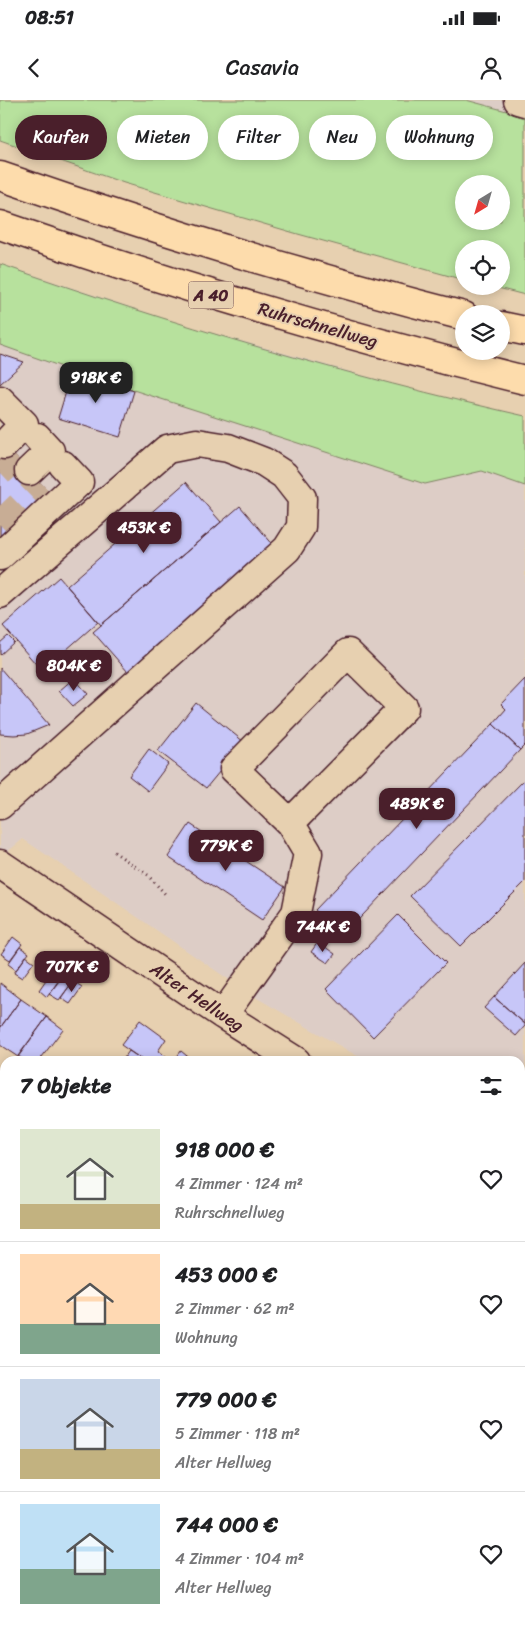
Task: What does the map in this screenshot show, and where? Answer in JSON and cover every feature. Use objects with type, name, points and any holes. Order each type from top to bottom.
[{"type":"highway","points":[[0,176],[177,236],[324,279],[455,314]]},
{"type":"highway","name":"Ruhrschnellweg","points":[[0,225],[215,296],[363,338],[525,380]]},
{"type":"highway","points":[[510,328],[525,331]]},
{"type":"street","points":[[518,100],[525,102]]},
{"type":"street","points":[[0,400],[79,482],[0,556]]},
{"type":"street","points":[[0,594],[167,449],[197,443],[228,448],[264,462],[284,475],[302,498],[301,527],[287,549],[0,805]]},
{"type":"street","points":[[43,444],[23,464],[43,444]]},
{"type":"street","points":[[223,1015],[296,913],[308,853],[290,822],[234,769],[348,653],[404,708],[290,822]]},
{"type":"street","name":"Alter Hellweg","points":[[0,864],[223,1015],[288,1056]]},
{"type":"path","points":[[114,852],[148,876],[165,894]]},
{"type":"shaded area","points":[[441,100],[525,100],[525,122]]},
{"type":"shaded area","points":[[0,264],[184,325],[439,397],[525,416],[525,1056],[357,1056],[250,994],[23,839],[0,858]]},
{"type":"green space","points":[[0,100],[466,100],[525,116],[525,295],[510,291],[510,240],[455,240],[455,278],[124,183],[58,160],[107,160],[107,115],[15,115],[15,145],[0,140]]},
{"type":"green space","points":[[0,264],[260,348],[392,384],[525,416],[525,486],[482,471],[425,484],[65,368],[0,345]]},
{"type":"building","points":[[0,354],[24,362],[0,384]]},
{"type":"building","points":[[72,372],[134,391],[120,437],[58,418]]},
{"type":"building","points":[[0,441],[50,493],[0,541]]},
{"type":"building","points":[[186,482],[221,522],[101,625],[67,586]]},
{"type":"building","points":[[240,506],[275,547],[128,672],[93,632]]},
{"type":"building","points":[[59,577],[98,622],[42,671],[3,626]]},
{"type":"building","points":[[8,636],[14,642],[0,655],[0,643]]},
{"type":"building","points":[[0,668],[49,725],[27,734],[0,734]]},
{"type":"building","points":[[74,678],[88,694],[73,706],[59,691]]},
{"type":"building","points":[[525,679],[525,745],[520,750],[493,724],[506,709],[501,704]]},
{"type":"building","points":[[196,703],[244,742],[206,788],[158,751]]},
{"type":"building","points":[[493,724],[520,750],[343,936],[315,910]]},
{"type":"building","points":[[149,749],[168,764],[148,791],[129,776]]},
{"type":"building","points":[[525,779],[525,882],[461,946],[410,896]]},
{"type":"building","points":[[190,824],[285,887],[262,920],[168,857]]},
{"type":"building","points":[[398,915],[446,963],[373,1037],[326,989]]},
{"type":"building","points":[[13,937],[22,944],[10,960],[1,954]]},
{"type":"building","points":[[318,942],[335,954],[328,963],[311,952]]},
{"type":"building","points":[[20,947],[29,953],[16,970],[8,964]]},
{"type":"building","points":[[26,956],[34,962],[22,978],[14,973]]},
{"type":"building","points":[[525,963],[525,1024],[494,997]]},
{"type":"building","points":[[50,974],[59,981],[47,997],[39,990]]},
{"type":"building","points":[[61,977],[71,984],[59,1000],[49,994]]},
{"type":"building","points":[[73,981],[82,987],[70,1004],[61,998]]},
{"type":"building","points":[[0,983],[21,999],[0,1028]]},
{"type":"building","points":[[494,997],[525,1024],[516,1036],[484,1008]]},
{"type":"building","points":[[21,999],[47,1017],[19,1056],[0,1045],[0,1028]]},
{"type":"building","points":[[47,1017],[63,1029],[43,1056],[18,1056]]},
{"type":"building","points":[[140,1020],[166,1039],[158,1051],[165,1056],[137,1056],[121,1045]]},
{"type":"building","points":[[129,1051],[136,1056],[126,1056]]},
{"type":"building","points":[[181,1051],[187,1056],[178,1056]]},
{"type":"tunnel","points":[[0,472],[16,457]]},
{"type":"tunnel","points":[[0,525],[42,484]]}]
